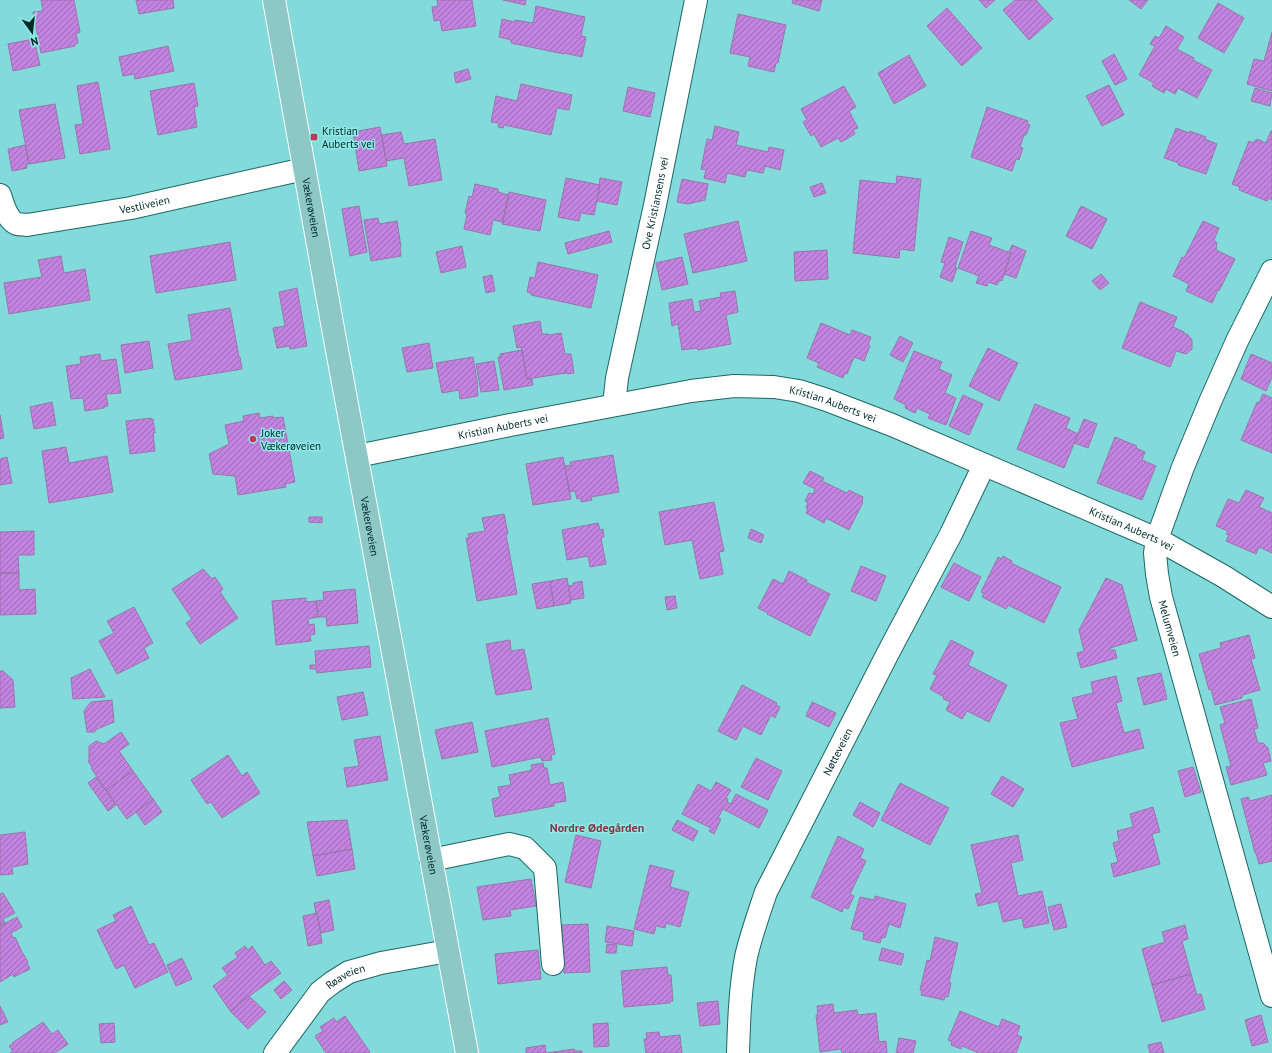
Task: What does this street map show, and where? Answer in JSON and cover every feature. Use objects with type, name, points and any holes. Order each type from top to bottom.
[{"type":"main road","name":"Vækerøveien","points":[[274,0],[467,1053]]},
{"type":"street","name":"Ove Kristiansens vei","points":[[614,405],[618,378],[655,205],[696,0]]},
{"type":"street","name":"Vestliveien","points":[[0,194],[10,219],[17,224],[27,225],[131,208],[304,169]]},
{"type":"street","name":"Melumveien","points":[[1272,272],[1237,341],[1210,402],[1183,467],[1157,538],[1155,553],[1161,597],[1272,996]]},
{"type":"street","name":"Kristian Auberts vei","points":[[357,456],[691,391],[734,386],[774,387],[799,391],[892,425],[1157,538],[1272,606]]},
{"type":"street","name":"Nøtteveien","points":[[738,1053],[741,993],[746,956],[755,923],[766,892],[888,653],[951,534],[984,465]]},
{"type":"street","points":[[431,860],[509,844],[525,848],[545,868],[553,964]]},
{"type":"street","name":"Røaveien","points":[[275,1053],[320,992],[349,972],[382,963],[448,950]]},
{"type":"building","points":[[41,0],[74,0],[80,32],[76,34],[78,43],[75,44],[75,46],[41,53],[33,12],[43,11]]},
{"type":"building","points":[[136,0],[173,0],[174,8],[139,14]]},
{"type":"building","points":[[437,0],[472,0],[476,26],[442,31],[440,20],[434,21],[432,7],[438,6]]},
{"type":"building","points":[[503,0],[526,0],[525,5]]},
{"type":"building","points":[[793,0],[822,0],[819,11],[792,3]]},
{"type":"building","points":[[979,0],[995,0],[986,8]]},
{"type":"building","points":[[1015,0],[1036,0],[1053,19],[1029,40],[1003,10]]},
{"type":"building","points":[[1129,0],[1148,0],[1141,9]]},
{"type":"building","points":[[1218,3],[1244,18],[1224,53],[1198,38]]},
{"type":"building","points":[[536,6],[585,17],[581,36],[586,37],[582,57],[511,43],[511,40],[499,37],[502,19],[515,22],[515,20],[533,23]]},
{"type":"building","points":[[947,8],[982,48],[962,66],[927,26]]},
{"type":"building","points":[[738,14],[786,25],[778,63],[776,63],[774,72],[748,66],[750,57],[730,53]]},
{"type":"building","points":[[1166,26],[1184,37],[1177,49],[1194,58],[1193,60],[1212,70],[1197,98],[1178,88],[1175,94],[1166,89],[1164,93],[1152,86],[1154,83],[1139,75],[1155,46],[1150,44],[1155,36],[1159,38]]},
{"type":"building","points":[[1272,32],[1272,91],[1247,84],[1254,59],[1264,61]]},
{"type":"building","points":[[34,39],[40,65],[13,71],[8,44]]},
{"type":"building","points":[[168,46],[174,71],[135,79],[134,74],[123,76],[119,57]]},
{"type":"building","points":[[1114,54],[1127,79],[1115,85],[1102,61]]},
{"type":"building","points":[[909,55],[926,86],[894,104],[878,73]]},
{"type":"building","points":[[468,69],[471,79],[456,83],[454,73]]},
{"type":"building","points":[[98,82],[110,149],[80,154],[75,125],[83,124],[77,86]]},
{"type":"building","points":[[194,83],[198,106],[194,107],[197,127],[158,135],[150,91]]},
{"type":"building","points":[[521,84],[572,95],[569,110],[557,108],[551,135],[504,125],[503,128],[498,127],[499,123],[491,122],[496,96],[517,101]]},
{"type":"building","points":[[1109,85],[1124,115],[1102,126],[1086,96]]},
{"type":"building","points":[[844,86],[856,107],[849,111],[858,128],[853,130],[855,134],[841,142],[838,138],[821,147],[814,134],[811,136],[803,122],[807,120],[801,109]]},
{"type":"building","points":[[628,87],[655,93],[650,117],[623,111]]},
{"type":"building","points":[[1255,88],[1272,93],[1270,106],[1251,101]]},
{"type":"building","points":[[55,104],[65,158],[29,164],[19,110]]},
{"type":"building","points":[[987,107],[1028,121],[1027,124],[1030,125],[1026,135],[1024,135],[1020,147],[1023,148],[1019,160],[1016,159],[1012,171],[971,157]]},
{"type":"building","points":[[715,126],[739,132],[736,145],[768,152],[769,147],[784,150],[780,170],[765,166],[763,173],[747,170],[745,177],[727,173],[725,183],[704,178],[706,170],[701,169],[707,139],[712,140]]},
{"type":"building","points":[[380,127],[387,166],[359,171],[353,132]]},
{"type":"building","points":[[1176,128],[1206,137],[1205,139],[1217,144],[1206,174],[1178,165],[1179,163],[1164,158]]},
{"type":"building","points":[[1271,131],[1272,200],[1268,198],[1267,201],[1239,190],[1240,187],[1232,184],[1249,141],[1253,143],[1255,140],[1257,141],[1257,139],[1266,143]]},
{"type":"building","points":[[401,132],[404,144],[435,139],[442,180],[409,186],[404,158],[386,161],[382,135]]},
{"type":"building","points":[[25,145],[29,164],[26,164],[27,168],[12,171],[8,149]]},
{"type":"building","points":[[897,176],[921,179],[914,251],[900,249],[899,258],[853,253],[860,180],[896,184]]},
{"type":"building","points":[[566,178],[600,185],[594,215],[581,213],[579,221],[558,217]]},
{"type":"building","points":[[600,178],[622,182],[617,205],[597,201]]},
{"type":"building","points":[[682,179],[708,184],[705,200],[688,204],[677,202]]},
{"type":"building","points":[[822,183],[826,193],[814,197],[810,187]]},
{"type":"building","points":[[475,184],[498,189],[498,192],[509,195],[503,222],[493,220],[490,235],[464,229],[467,214],[465,213],[469,196],[472,197]]},
{"type":"building","points":[[509,192],[546,200],[540,231],[502,224]]},
{"type":"building","points":[[359,206],[367,252],[350,256],[342,209]]},
{"type":"building","points":[[1081,206],[1107,219],[1092,249],[1066,236]]},
{"type":"building","points":[[378,218],[379,224],[397,221],[401,256],[371,261],[364,220]]},
{"type":"building","points":[[738,221],[747,261],[693,273],[684,234]]},
{"type":"building","points":[[1203,221],[1219,228],[1214,240],[1217,243],[1216,250],[1235,259],[1212,303],[1186,291],[1189,284],[1173,276]]},
{"type":"building","points":[[609,231],[612,242],[568,254],[565,243]]},
{"type":"building","points":[[971,231],[992,238],[989,245],[1011,253],[1002,281],[1000,280],[997,285],[988,282],[987,286],[976,283],[979,276],[958,268]]},
{"type":"building","points":[[949,237],[963,242],[952,282],[940,277],[945,263],[941,262]]},
{"type":"building","points":[[230,242],[236,280],[156,293],[150,256]]},
{"type":"building","points":[[1012,245],[1026,251],[1016,278],[1004,274]]},
{"type":"building","points":[[462,246],[466,267],[441,273],[436,252]]},
{"type":"building","points":[[827,250],[828,279],[795,281],[794,252]]},
{"type":"building","points":[[61,256],[64,273],[85,269],[90,300],[9,314],[4,283],[42,277],[38,260]]},
{"type":"building","points":[[682,257],[688,284],[662,290],[656,263]]},
{"type":"building","points":[[538,262],[598,275],[591,308],[531,295],[531,293],[527,292],[530,277],[535,278]]},
{"type":"building","points":[[1101,274],[1109,283],[1100,290],[1092,281]]},
{"type":"building","points":[[492,275],[495,291],[486,293],[483,277]]},
{"type":"building","points":[[297,288],[307,346],[290,349],[289,346],[277,348],[273,328],[285,326],[279,292]]},
{"type":"building","points":[[735,291],[738,312],[726,315],[731,344],[698,350],[697,348],[682,350],[678,324],[672,326],[669,303],[692,299],[694,312],[701,311],[699,301],[721,297],[720,293]]},
{"type":"building","points":[[1140,302],[1177,317],[1173,327],[1184,332],[1192,340],[1192,349],[1186,354],[1176,351],[1170,367],[1122,348]]},
{"type":"building","points":[[230,308],[242,369],[175,380],[168,344],[192,340],[188,315]]},
{"type":"building","points":[[540,321],[542,334],[549,335],[561,333],[565,354],[571,354],[574,373],[567,374],[566,369],[566,373],[527,379],[521,347],[517,348],[513,326]]},
{"type":"building","points":[[821,323],[850,335],[852,330],[871,337],[868,345],[870,346],[864,361],[854,357],[847,374],[845,373],[843,378],[817,367],[819,363],[807,358]]},
{"type":"building","points":[[900,336],[913,343],[903,362],[890,355]]},
{"type":"building","points":[[149,341],[153,368],[125,373],[121,345]]},
{"type":"building","points":[[429,343],[433,368],[407,372],[402,348]]},
{"type":"building","points":[[988,348],[1018,363],[999,401],[969,386]]},
{"type":"building","points":[[522,350],[527,379],[532,379],[533,385],[504,390],[498,357],[501,357],[500,354]]},
{"type":"building","points":[[914,351],[942,362],[939,369],[952,375],[945,393],[956,398],[946,425],[928,418],[930,414],[917,408],[915,413],[905,408],[906,405],[894,399]]},
{"type":"building","points":[[100,354],[101,361],[116,359],[121,393],[106,394],[108,406],[104,408],[85,411],[83,398],[71,399],[66,366],[81,364],[80,357]]},
{"type":"building","points":[[1251,354],[1272,363],[1272,377],[1266,391],[1241,379]]},
{"type":"building","points":[[473,357],[478,396],[460,399],[459,390],[442,393],[436,363]]},
{"type":"building","points":[[494,361],[499,390],[481,392],[476,364]]},
{"type":"building","points":[[1263,394],[1272,398],[1272,453],[1241,440],[1257,402],[1259,403]]},
{"type":"building","points":[[963,395],[983,404],[969,435],[949,426]]},
{"type":"building","points":[[52,402],[56,425],[34,429],[30,407]]},
{"type":"building","points":[[1035,404],[1070,418],[1066,428],[1078,434],[1064,468],[1017,449]]},
{"type":"building","points":[[259,413],[260,418],[273,416],[273,418],[283,417],[295,482],[285,484],[286,487],[238,495],[235,476],[213,474],[209,454],[229,444],[225,425],[244,421],[243,416]]},
{"type":"building","points":[[0,415],[4,438],[0,439]]},
{"type":"building","points":[[153,419],[155,433],[153,433],[155,451],[130,454],[126,421]]},
{"type":"building","points":[[1084,419],[1097,424],[1088,448],[1074,443]]},
{"type":"building","points":[[1115,437],[1137,446],[1136,448],[1145,452],[1142,460],[1156,466],[1142,500],[1097,483]]},
{"type":"building","points":[[66,447],[69,463],[107,456],[113,492],[49,503],[42,451]]},
{"type":"building","points":[[613,455],[619,492],[591,497],[592,500],[581,502],[581,498],[577,499],[575,491],[569,492],[565,466],[571,465],[570,462]]},
{"type":"building","points":[[7,457],[12,483],[0,485],[0,459]]},
{"type":"building","points":[[563,457],[571,499],[533,505],[526,464]]},
{"type":"building","points":[[810,471],[824,478],[822,481],[847,493],[849,490],[863,497],[863,502],[849,530],[826,518],[824,523],[806,513],[808,503],[805,501],[809,493],[813,494],[815,489],[803,483]]},
{"type":"building","points":[[1246,490],[1264,498],[1259,507],[1272,513],[1272,553],[1259,547],[1256,554],[1226,541],[1229,535],[1226,534],[1228,531],[1216,526],[1228,499],[1239,503]]},
{"type":"building","points":[[714,502],[724,551],[719,552],[723,574],[700,579],[692,540],[665,545],[659,512]]},
{"type":"building","points":[[504,514],[508,534],[506,534],[517,594],[477,601],[466,538],[469,538],[468,534],[485,531],[482,518]]},
{"type":"building","points":[[309,517],[322,517],[322,523],[309,522]]},
{"type":"building","points":[[598,523],[600,530],[603,529],[604,537],[601,538],[606,564],[590,567],[588,556],[567,560],[562,530]]},
{"type":"building","points":[[751,529],[764,535],[761,543],[748,538]]},
{"type":"building","points":[[34,531],[34,555],[18,555],[19,573],[0,573],[0,532]]},
{"type":"building","points":[[1003,556],[1012,561],[1011,563],[1061,587],[1044,623],[1008,605],[1006,609],[982,597],[984,593],[981,592],[998,557],[1002,559]]},
{"type":"building","points":[[954,563],[981,577],[969,601],[941,587]]},
{"type":"building","points":[[861,566],[886,576],[876,601],[851,591]]},
{"type":"building","points":[[203,569],[212,579],[215,577],[223,589],[220,592],[238,618],[200,644],[186,623],[192,619],[172,589]]},
{"type":"building","points":[[789,571],[807,580],[806,582],[830,594],[810,636],[758,608],[773,579],[783,584]]},
{"type":"building","points":[[0,573],[19,573],[19,590],[35,589],[36,614],[0,615]]},
{"type":"building","points":[[567,578],[571,603],[554,606],[550,581]]},
{"type":"building","points":[[1106,578],[1122,585],[1137,640],[1110,648],[1111,650],[1115,650],[1117,658],[1081,668],[1077,653],[1084,651],[1079,630]]},
{"type":"building","points":[[550,581],[554,606],[537,609],[532,584]]},
{"type":"building","points":[[582,581],[584,598],[571,600],[568,586]]},
{"type":"building","points":[[355,589],[358,623],[327,626],[326,617],[318,617],[316,601],[324,600],[323,592]]},
{"type":"building","points":[[675,596],[677,608],[667,610],[665,597]]},
{"type":"building","points":[[306,598],[306,602],[316,601],[318,617],[308,619],[309,625],[314,624],[315,634],[310,635],[311,641],[276,645],[272,601]]},
{"type":"building","points":[[134,607],[153,643],[144,648],[149,658],[117,674],[99,641],[114,633],[107,621]]},
{"type":"building","points":[[1249,635],[1255,658],[1251,659],[1260,690],[1242,695],[1242,698],[1215,705],[1211,689],[1209,690],[1199,654],[1221,648],[1220,643]]},
{"type":"building","points":[[510,640],[511,651],[524,649],[532,689],[496,695],[486,644]]},
{"type":"building","points":[[951,640],[974,652],[968,665],[1007,685],[989,722],[967,711],[962,719],[946,710],[950,702],[943,699],[944,697],[930,689],[937,675],[933,674]]},
{"type":"building","points":[[369,646],[371,667],[317,673],[316,669],[310,669],[310,665],[316,665],[315,651]]},
{"type":"building","points":[[90,669],[105,697],[73,699],[71,678]]},
{"type":"building","points":[[0,671],[3,671],[13,680],[15,707],[0,708]]},
{"type":"building","points":[[1161,673],[1167,699],[1144,705],[1137,678]]},
{"type":"building","points":[[1116,676],[1122,701],[1116,703],[1124,733],[1139,729],[1144,748],[1072,767],[1060,723],[1078,719],[1072,698],[1093,693],[1091,682]]},
{"type":"building","points":[[742,685],[777,703],[776,705],[780,707],[775,718],[771,715],[761,735],[743,726],[736,740],[718,731]]},
{"type":"building","points":[[363,692],[368,715],[342,720],[337,697]]},
{"type":"building","points":[[1251,699],[1258,728],[1254,729],[1258,743],[1263,743],[1268,748],[1271,761],[1263,763],[1267,775],[1231,785],[1226,767],[1231,766],[1220,725],[1225,723],[1220,707]]},
{"type":"building","points":[[112,700],[114,722],[95,730],[95,732],[87,732],[84,711],[91,702]]},
{"type":"building","points":[[812,702],[836,713],[829,727],[806,716]]},
{"type":"building","points":[[548,718],[555,754],[551,755],[552,760],[542,761],[541,757],[492,767],[485,731]]},
{"type":"building","points":[[472,722],[478,752],[442,759],[435,730]]},
{"type":"building","points":[[121,732],[129,744],[119,751],[133,771],[106,790],[88,761],[89,746],[96,741],[104,744]]},
{"type":"building","points":[[380,736],[388,780],[347,787],[344,768],[359,766],[354,740]]},
{"type":"building","points":[[228,755],[242,776],[247,772],[260,793],[222,818],[211,802],[207,804],[191,780]]},
{"type":"building","points":[[756,758],[782,771],[768,800],[741,787]]},
{"type":"building","points":[[543,763],[544,768],[547,768],[550,785],[563,782],[566,801],[554,803],[554,806],[495,817],[492,799],[500,797],[498,787],[511,785],[509,775],[532,770],[531,765]]},
{"type":"building","points":[[1193,767],[1201,792],[1185,797],[1178,771]]},
{"type":"building","points":[[133,771],[153,799],[127,819],[106,790]]},
{"type":"building","points":[[1002,776],[1024,789],[1013,807],[991,794]]},
{"type":"building","points":[[96,777],[116,805],[108,811],[88,783]]},
{"type":"building","points":[[716,782],[731,790],[726,798],[728,799],[727,802],[731,804],[736,794],[768,810],[759,828],[723,809],[718,818],[721,819],[714,834],[709,831],[711,828],[682,814],[698,784],[711,791]]},
{"type":"building","points":[[900,783],[949,808],[930,845],[881,820]]},
{"type":"building","points":[[1272,795],[1272,861],[1259,864],[1241,799],[1248,797],[1250,801]]},
{"type":"building","points":[[153,799],[162,812],[145,825],[136,812]]},
{"type":"building","points":[[860,802],[880,813],[873,827],[853,815]]},
{"type":"building","points":[[1153,807],[1160,832],[1152,834],[1160,864],[1114,877],[1111,864],[1118,862],[1113,843],[1119,841],[1117,831],[1133,827],[1130,814]]},
{"type":"building","points":[[347,820],[352,849],[313,856],[307,822]]},
{"type":"building","points":[[677,820],[698,831],[693,841],[672,830]]},
{"type":"building","points":[[25,832],[28,864],[12,867],[13,874],[0,875],[0,835]]},
{"type":"building","points":[[576,835],[601,841],[591,888],[565,882]]},
{"type":"building","points":[[1018,835],[1023,860],[1011,863],[1018,896],[1042,891],[1049,923],[1024,928],[1022,918],[1003,922],[998,901],[978,906],[975,894],[982,893],[971,845]]},
{"type":"building","points":[[838,836],[864,849],[860,858],[866,861],[850,894],[854,896],[848,909],[844,907],[842,912],[811,897]]},
{"type":"building","points":[[352,849],[355,869],[317,876],[313,856]]},
{"type":"building","points":[[650,865],[674,871],[670,887],[689,892],[680,927],[666,923],[665,928],[656,926],[654,934],[634,929]]},
{"type":"building","points":[[531,879],[536,906],[510,910],[511,916],[483,920],[477,887]]},
{"type":"building","points":[[3,893],[15,913],[3,919],[5,924],[0,926],[0,894]]},
{"type":"building","points":[[875,896],[906,904],[900,928],[889,924],[885,938],[882,937],[880,943],[863,939],[864,932],[851,929],[860,897],[874,900]]},
{"type":"building","points":[[329,900],[334,930],[321,933],[314,903]]},
{"type":"building","points":[[1061,904],[1067,927],[1054,930],[1048,907]]},
{"type":"building","points":[[131,906],[149,945],[154,943],[168,972],[135,988],[124,965],[116,969],[97,930],[116,921],[113,915]]},
{"type":"building","points":[[317,913],[322,943],[308,946],[303,916]]},
{"type":"building","points":[[17,917],[22,927],[11,933],[13,938],[15,937],[30,969],[14,977],[13,974],[0,982],[0,926]]},
{"type":"building","points":[[588,924],[590,972],[564,973],[562,925]]},
{"type":"building","points":[[1185,925],[1188,939],[1182,941],[1191,974],[1152,985],[1142,949],[1165,942],[1162,932]]},
{"type":"building","points":[[607,926],[634,931],[632,946],[605,942]]},
{"type":"building","points":[[935,937],[958,943],[949,982],[951,983],[948,997],[945,996],[944,1000],[921,995],[922,991],[920,990],[927,960],[930,961]]},
{"type":"building","points":[[607,944],[617,945],[616,953],[606,953]]},
{"type":"building","points":[[245,946],[248,950],[252,946],[265,965],[271,961],[281,973],[240,1003],[231,1012],[213,986],[228,975],[222,968],[238,957],[235,953]]},
{"type":"building","points":[[882,948],[904,954],[901,965],[879,960]]},
{"type":"building","points":[[538,950],[541,979],[498,984],[495,954]]},
{"type":"building","points":[[182,958],[192,979],[176,986],[167,965]]},
{"type":"building","points":[[667,967],[668,975],[671,975],[673,1001],[670,1001],[670,1003],[624,1007],[621,971]]},
{"type":"building","points":[[1191,974],[1197,995],[1201,994],[1205,1009],[1162,1022],[1152,985]]},
{"type":"building","points":[[284,981],[292,990],[281,999],[274,990]]},
{"type":"building","points":[[249,996],[266,1012],[248,1029],[231,1012]]},
{"type":"building","points":[[718,1001],[720,1024],[700,1026],[697,1003]]},
{"type":"building","points":[[833,1004],[834,1013],[857,1010],[858,1015],[876,1013],[879,1042],[886,1041],[887,1053],[842,1053],[841,1049],[820,1052],[816,1015],[818,1015],[817,1006]]},
{"type":"building","points":[[0,1006],[8,1022],[0,1025]]},
{"type":"building","points":[[960,1011],[999,1027],[1002,1019],[1020,1026],[1017,1035],[1022,1037],[1016,1053],[979,1053],[962,1046],[961,1049],[951,1045],[952,1042],[948,1040]]},
{"type":"building","points":[[1261,1015],[1268,1042],[1252,1046],[1245,1020]]},
{"type":"building","points":[[345,1016],[370,1052],[369,1053],[326,1053],[315,1036],[323,1031],[320,1027],[334,1018],[336,1022]]},
{"type":"building","points":[[43,1022],[52,1034],[58,1030],[68,1044],[55,1053],[10,1053],[13,1051],[9,1046],[13,1044],[12,1043]]},
{"type":"building","points":[[114,1023],[115,1042],[101,1043],[99,1024]]},
{"type":"building","points":[[608,1023],[609,1046],[594,1047],[593,1024]]},
{"type":"building","points":[[659,1032],[660,1037],[680,1035],[682,1053],[646,1053],[644,1039],[647,1039],[646,1033]]},
{"type":"building","points":[[899,1038],[916,1041],[913,1053],[896,1053]]},
{"type":"building","points":[[1161,1042],[1164,1053],[1150,1053],[1148,1045]]},
{"type":"building","points":[[545,1045],[546,1053],[526,1053],[526,1048]]},
{"type":"building","points":[[574,1049],[575,1051],[582,1051],[582,1053],[546,1053]]},
{"type":"place","name":"Kristian Auberts vei","points":[[314,137]]},
{"type":"place","name":"Joker Vækerøveien","points":[[253,439]]},
{"type":"district","name":"Nordre Ødegården","points":[[597,828]]}]
